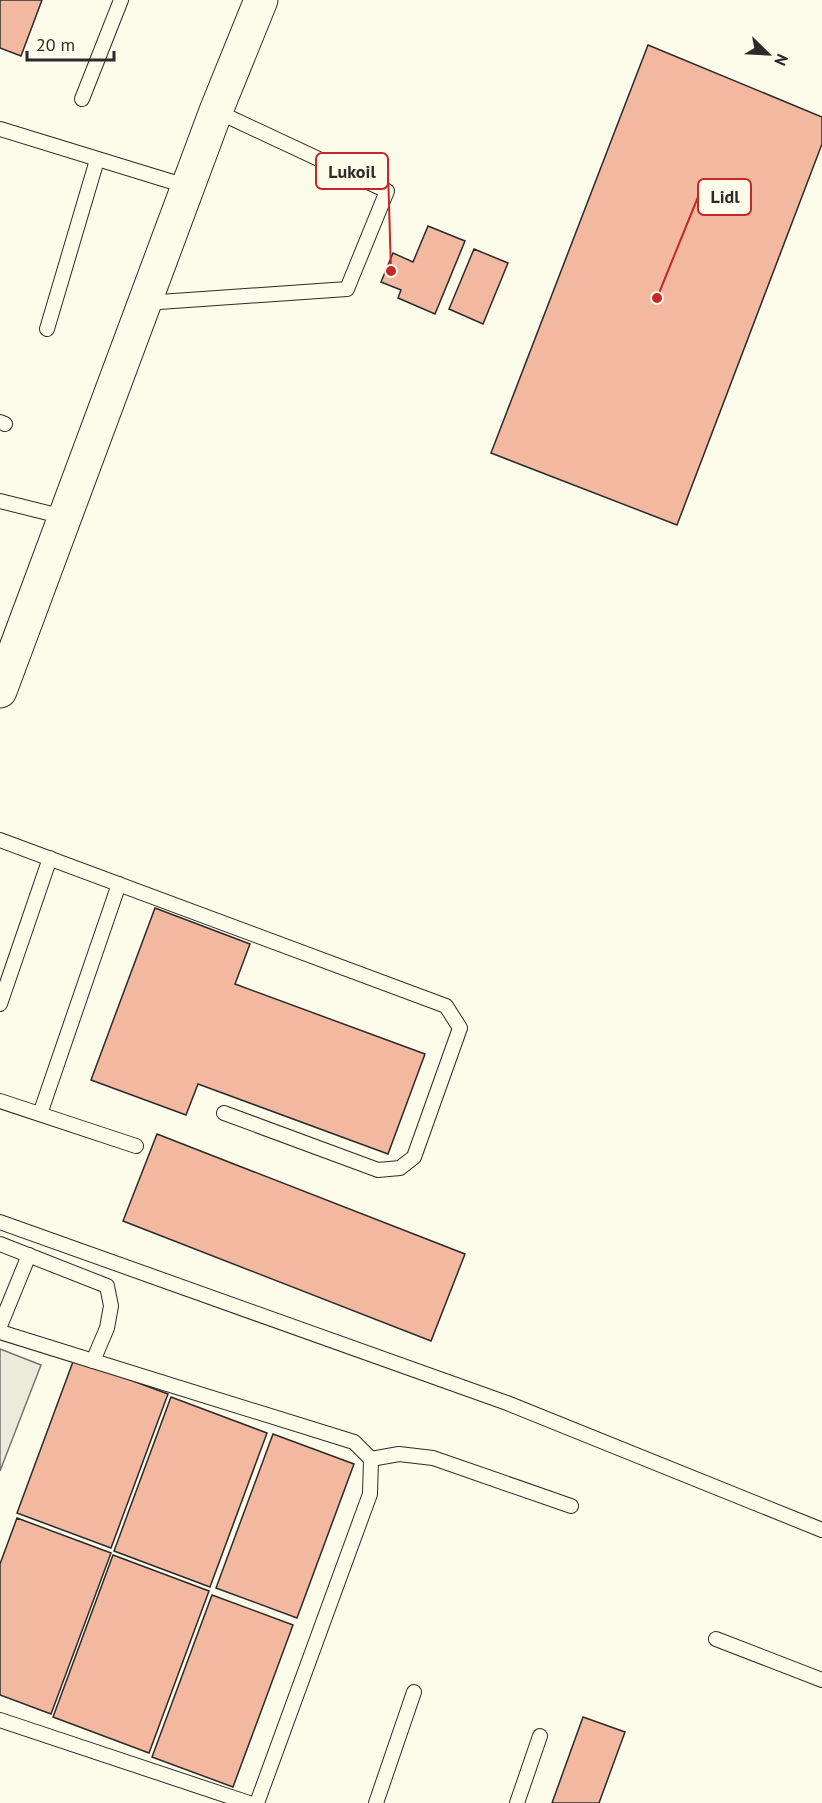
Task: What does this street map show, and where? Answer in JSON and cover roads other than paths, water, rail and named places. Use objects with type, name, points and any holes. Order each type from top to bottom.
[{"type":"main road","points":[[0,691],[216,111],[261,0]]},
{"type":"lane","points":[[82,99],[121,0]]},
{"type":"lane","points":[[145,303],[347,289],[387,191],[216,111]]},
{"type":"lane","points":[[1,134],[189,187]]},
{"type":"lane","points":[[46,328],[97,160]]},
{"type":"lane","points":[[0,501],[64,517]]},
{"type":"lane","points":[[0,840],[446,1006],[460,1028],[414,1156],[400,1168],[378,1170],[224,1113]]},
{"type":"lane","points":[[0,1004],[50,858]]},
{"type":"lane","points":[[40,1114],[119,884]]},
{"type":"lane","points":[[0,1101],[136,1146]]},
{"type":"lane","points":[[0,1222],[507,1403],[822,1530]]},
{"type":"lane","points":[[0,1244],[107,1286],[111,1306],[107,1328],[93,1361]]},
{"type":"lane","points":[[0,1326],[29,1255]]},
{"type":"lane","points":[[0,1332],[354,1442],[371,1459],[370,1494],[257,1803]]},
{"type":"lane","points":[[371,1459],[399,1454],[433,1458],[571,1506]]},
{"type":"lane","points":[[716,1639],[822,1680]]},
{"type":"lane","points":[[376,1803],[414,1692]]},
{"type":"lane","points":[[0,1720],[249,1803]]},
{"type":"lane","points":[[517,1803],[540,1736]]},
{"type":"place","name":"Lukoil","points":[[391,271]]},
{"type":"place","name":"Lidl","points":[[657,298]]}]
